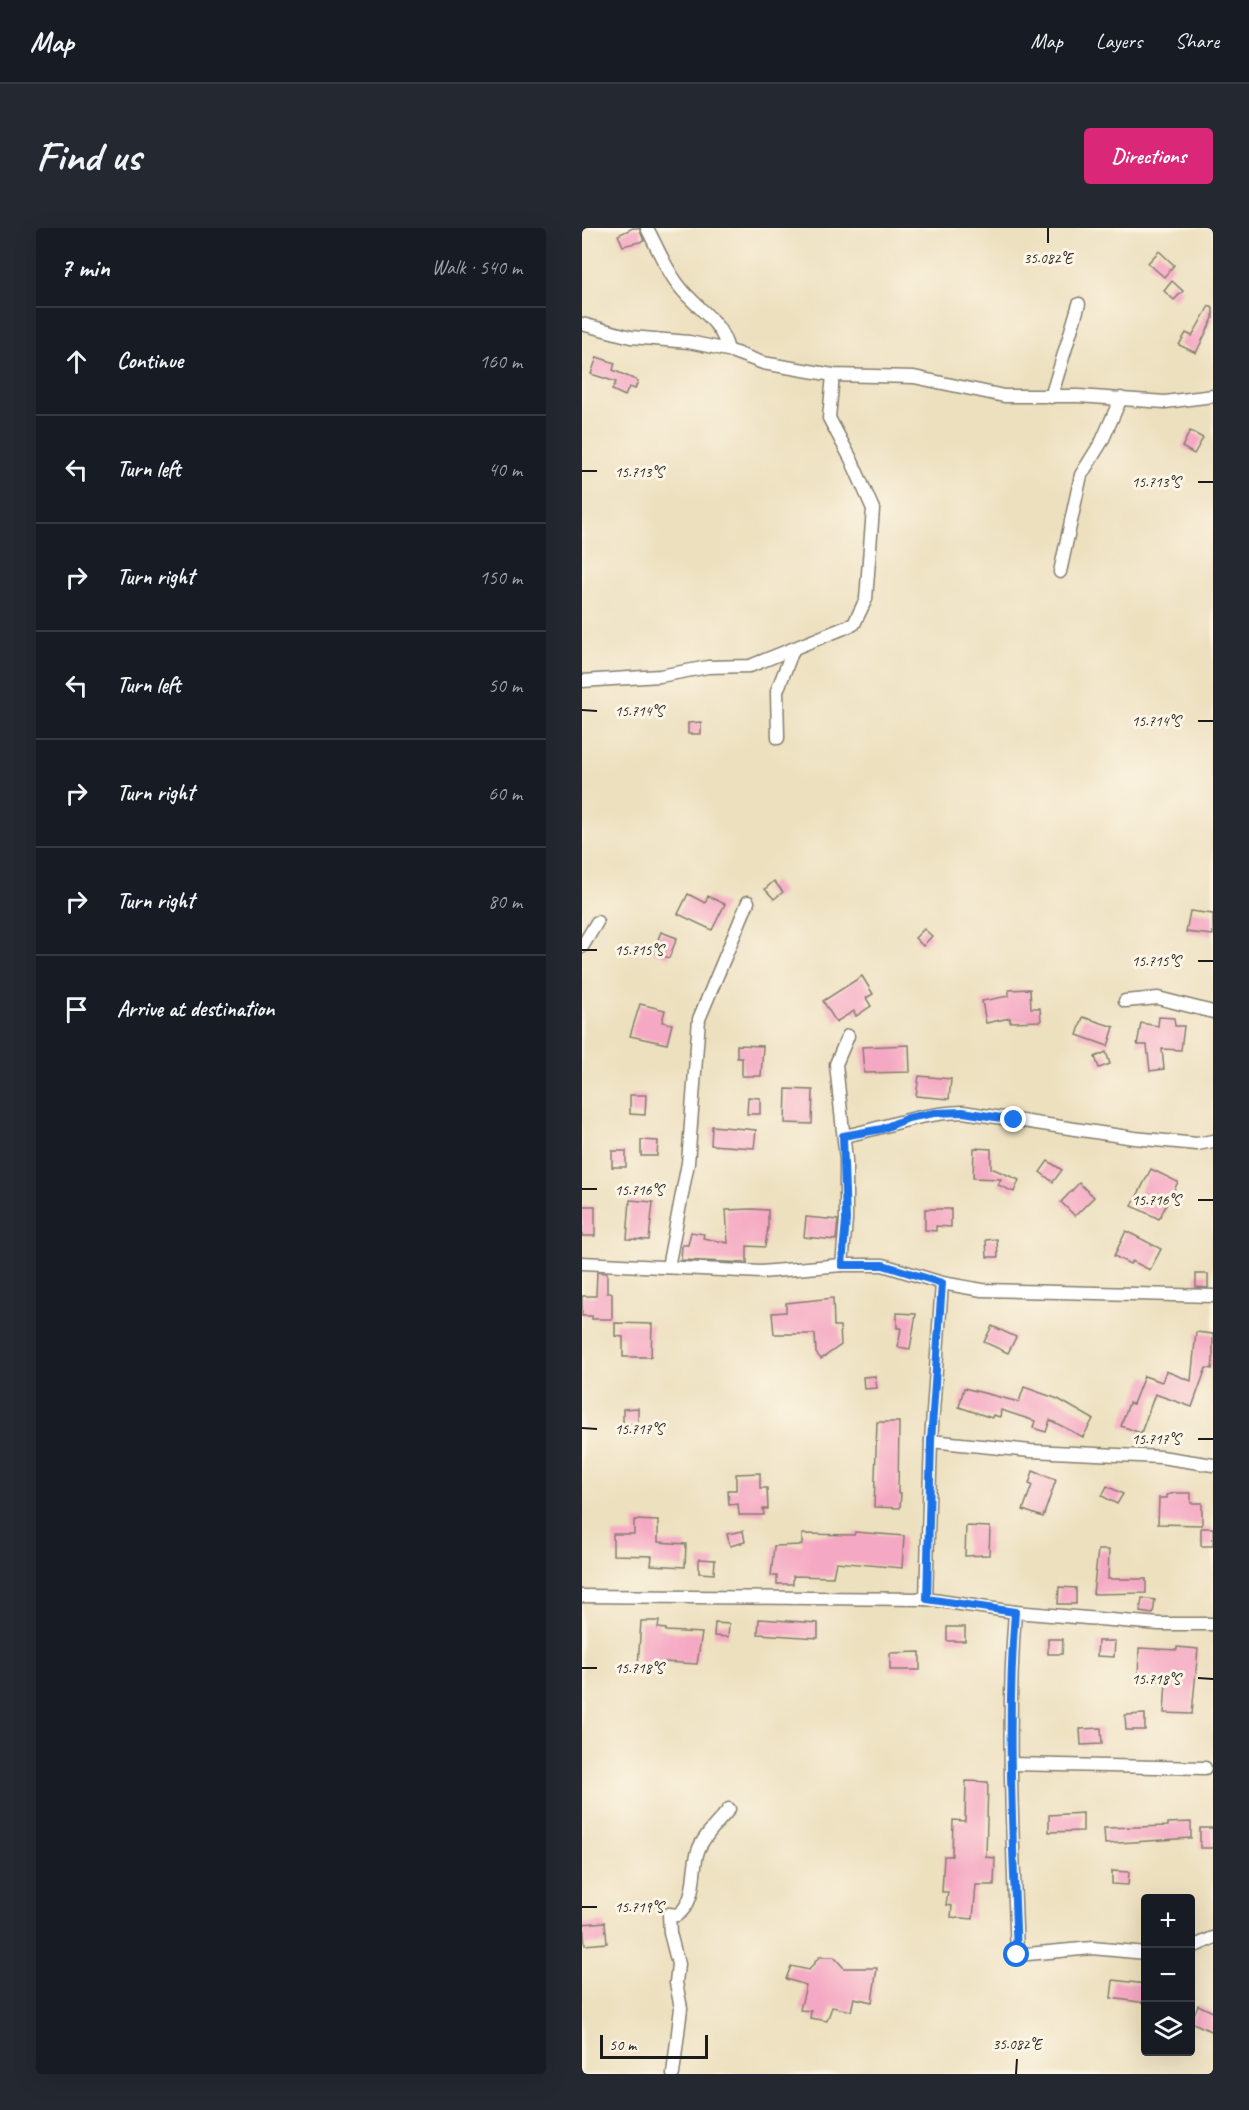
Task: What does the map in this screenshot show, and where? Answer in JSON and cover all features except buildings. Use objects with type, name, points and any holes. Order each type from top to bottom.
[{"type":"street","points":[[647,228],[675,280],[711,317],[726,340],[728,350]]},
{"type":"street","points":[[1051,397],[1079,304]]},
{"type":"street","points":[[582,324],[631,337],[689,342],[728,350],[763,363],[833,375],[914,377],[1004,396],[1121,398],[1165,402],[1213,396]]},
{"type":"street","points":[[582,681],[660,676],[708,668],[750,666],[854,624],[866,599],[873,509],[848,451],[829,418],[833,375]]},
{"type":"street","points":[[1060,572],[1082,475],[1102,441],[1121,398]]},
{"type":"street","points":[[778,738],[777,691],[793,650]]},
{"type":"street","points":[[668,1267],[688,1163],[699,1019],[748,902]]},
{"type":"street","points":[[582,947],[597,922]]},
{"type":"street","points":[[1125,1001],[1158,998],[1213,1012]]},
{"type":"street","points":[[842,1265],[846,1220],[843,1136],[836,1064],[849,1036]]},
{"type":"street","points":[[843,1136],[882,1129],[908,1118],[926,1114],[963,1112],[1134,1138],[1197,1144],[1213,1140]]},
{"type":"street","points":[[582,1263],[761,1272],[842,1265],[883,1265],[942,1283],[992,1291],[1213,1296]]},
{"type":"street","points":[[927,1599],[931,1441],[942,1283]]},
{"type":"street","points":[[931,1441],[1031,1451],[1161,1457],[1213,1465]]},
{"type":"street","points":[[582,1596],[927,1599],[1015,1612],[1159,1624],[1213,1624]]},
{"type":"street","points":[[1015,1612],[1011,1672],[1011,1764],[1017,1955],[1092,1948],[1141,1953]]},
{"type":"street","points":[[1011,1764],[1205,1768]]},
{"type":"street","points":[[673,2074],[681,2008],[676,1983],[678,1964],[670,1933],[669,1914],[677,1915],[684,1910],[696,1872],[699,1848],[729,1809]]},
{"type":"street","points":[[1195,1946],[1213,1938]]},
{"type":"route","points":[[1014,1120],[963,1112],[934,1113],[908,1118],[882,1129],[843,1136],[846,1160],[846,1220],[842,1265],[883,1265],[918,1273],[942,1283],[931,1441],[927,1599],[1015,1612],[1011,1672],[1011,1783],[1017,1955]]}]
